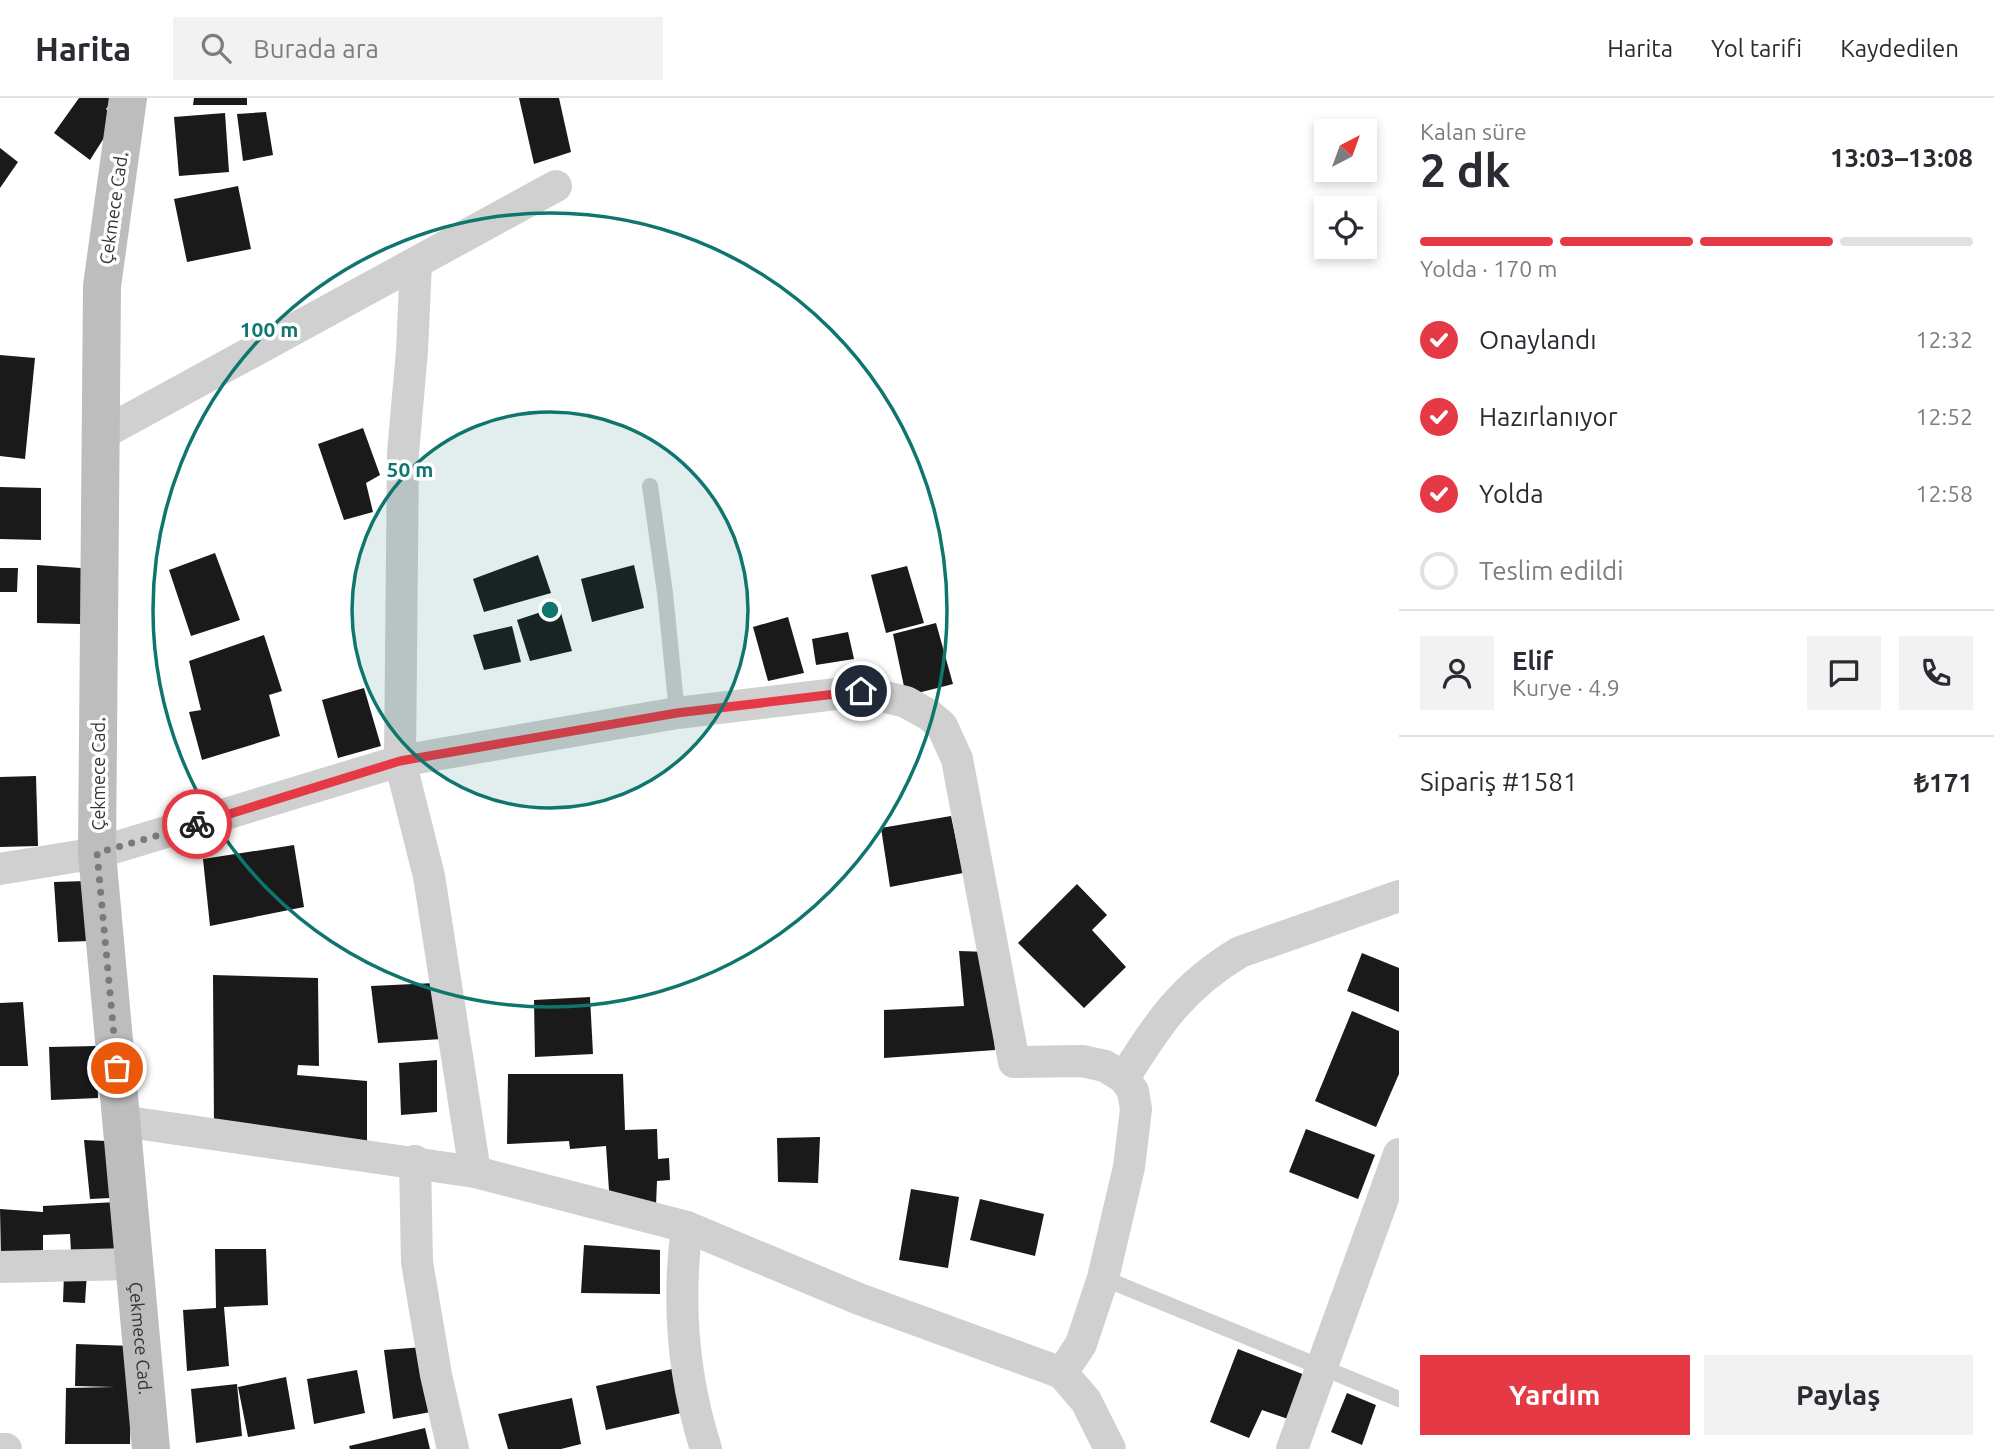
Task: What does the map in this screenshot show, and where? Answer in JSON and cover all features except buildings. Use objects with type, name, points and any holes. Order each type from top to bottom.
[{"type":"street","name":"Çekmece Cad.","points":[[128,98],[102,286],[97,853],[132,1264],[151,1449]]},
{"type":"street","points":[[100,435],[556,186]]},
{"type":"street","points":[[416,263],[403,453],[400,761],[429,876],[475,1172]]},
{"type":"street","points":[[0,869],[97,853],[400,761],[677,713],[861,691],[906,702],[942,726],[957,758],[1014,1062],[1082,1061],[1105,1066],[1124,1078],[1133,1091],[1136,1108],[1129,1167],[1102,1278],[1081,1344],[1062,1373]]},
{"type":"street","points":[[1124,1078],[1157,1025],[1176,1001],[1218,965],[1240,952],[1399,896]]},
{"type":"street","points":[[121,1121],[415,1161],[475,1172],[687,1227],[859,1299],[1062,1373],[1086,1401],[1110,1449]]},
{"type":"street","points":[[1292,1449],[1399,1154]]},
{"type":"street","points":[[415,1161],[417,1262],[436,1375],[453,1449]]},
{"type":"street","points":[[687,1227],[681,1274],[681,1308],[695,1415],[706,1449]]},
{"type":"street","points":[[0,1267],[132,1264]]},
{"type":"street","points":[[0,1449],[6,1449]]},
{"type":"lane","points":[[650,486],[665,593],[677,713]]},
{"type":"lane","points":[[1102,1278],[1399,1399]]},
{"type":"way so far","points":[[117,1068],[97,853],[197,824]]},
{"type":"route","points":[[197,824],[400,761],[677,713],[861,691]]}]
